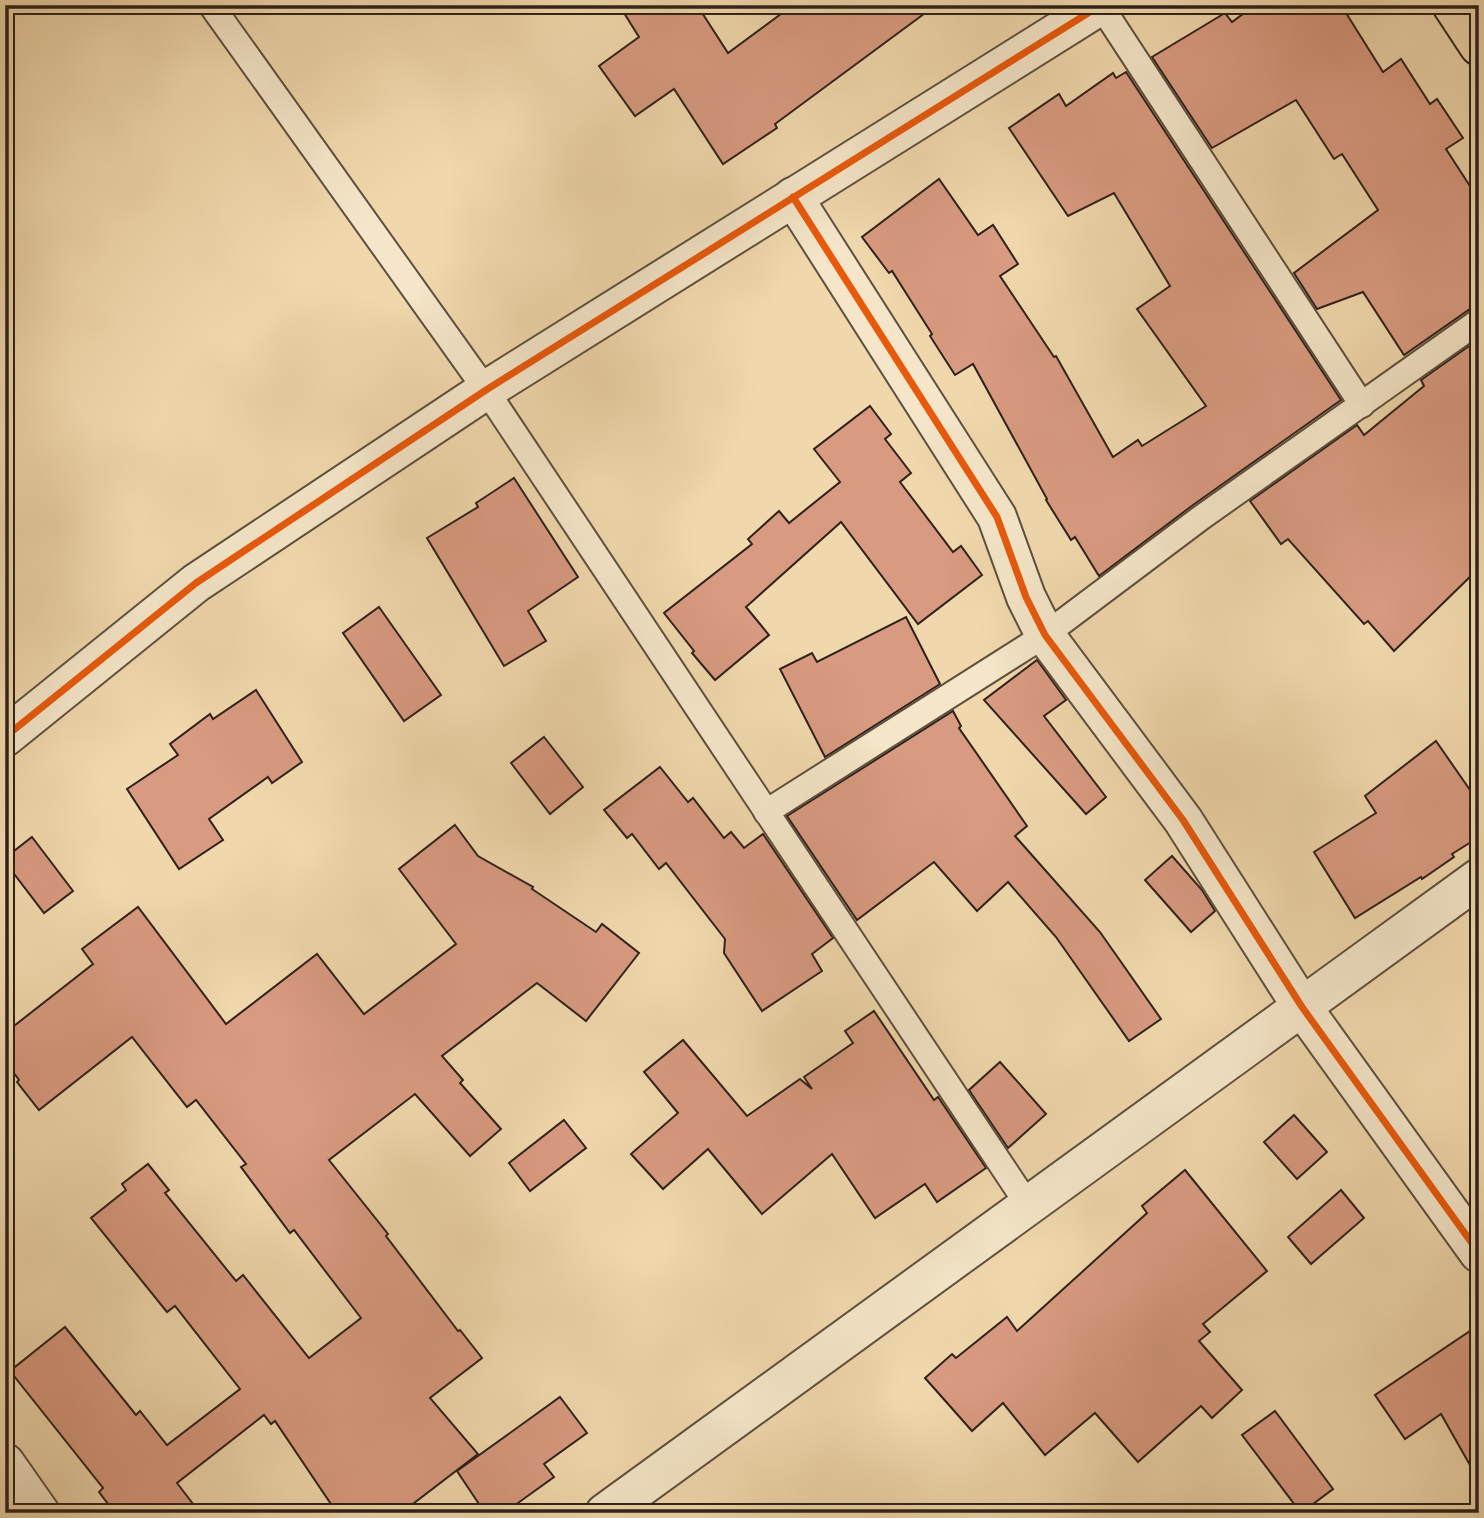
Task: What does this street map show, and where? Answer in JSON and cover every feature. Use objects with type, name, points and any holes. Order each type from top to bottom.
[{"type":"main road","points":[[1452,5],[1479,46]]},
{"type":"street","points":[[5,737],[196,583],[486,390],[1101,6]]},
{"type":"street","points":[[793,197],[997,517],[1026,597],[1045,635],[1183,820],[1302,1007],[1479,1253]]},
{"type":"street","points":[[604,1513],[1479,878]]},
{"type":"street","points":[[5,1462],[40,1513]]},
{"type":"lane","points":[[211,5],[486,390],[1028,1205]]},
{"type":"lane","points":[[1101,6],[1362,405]]},
{"type":"lane","points":[[766,812],[1045,635],[1202,517],[1479,321]]},
{"type":"building","points":[[619,5],[697,5],[728,53],[793,5],[936,5],[775,124],[777,128],[723,164],[674,89],[635,116],[599,66],[639,37]]},
{"type":"building","points":[[1255,5],[1341,5],[1383,72],[1401,59],[1430,104],[1437,99],[1463,138],[1446,149],[1479,200],[1479,306],[1470,309],[1404,355],[1363,292],[1317,309],[1294,273],[1378,210],[1342,154],[1334,159],[1296,100],[1212,148],[1152,57],[1225,13],[1232,22]]},
{"type":"building","points":[[1126,72],[1341,400],[1193,505],[1099,576],[1075,537],[1071,540],[1046,500],[973,364],[955,375],[892,271],[889,273],[862,237],[939,179],[978,235],[993,225],[1018,264],[1000,276],[1054,357],[1056,356],[1113,457],[1138,440],[1142,446],[1206,406],[1137,309],[1170,286],[1114,193],[1068,216],[1009,128],[1059,94],[1066,106],[1113,73],[1116,78]]},
{"type":"building","points":[[1479,339],[1479,568],[1394,651],[1368,621],[1364,624],[1288,539],[1281,544],[1250,501],[1357,425],[1364,435],[1424,386],[1421,380]]},
{"type":"building","points":[[870,406],[891,434],[885,439],[911,473],[900,482],[953,552],[961,546],[982,575],[918,624],[841,522],[746,607],[769,635],[715,680],[664,613],[752,544],[748,539],[779,511],[789,523],[840,482],[814,449]]},
{"type":"building","points":[[514,478],[578,577],[528,611],[546,641],[504,666],[427,538],[478,507],[476,503]]},
{"type":"building","points":[[379,607],[441,695],[404,721],[343,633]]},
{"type":"building","points":[[906,617],[940,684],[825,757],[780,669],[812,653],[817,662]]},
{"type":"building","points":[[1037,660],[1066,700],[1044,716],[1106,797],[1086,814],[984,700]]},
{"type":"building","points":[[256,690],[302,762],[272,783],[268,777],[209,819],[223,840],[179,869],[127,789],[178,755],[170,744],[210,714],[213,719]]},
{"type":"building","points":[[953,711],[961,726],[959,728],[1027,826],[1015,836],[1100,932],[1161,1019],[1129,1041],[1056,937],[1008,882],[977,911],[934,862],[857,920],[787,816]]},
{"type":"building","points":[[544,737],[583,787],[550,814],[511,763]]},
{"type":"building","points":[[1436,741],[1479,803],[1479,837],[1452,854],[1454,857],[1422,879],[1421,877],[1355,918],[1314,852],[1376,813],[1365,796]]},
{"type":"building","points":[[660,767],[688,802],[693,798],[724,838],[731,832],[744,848],[763,834],[833,938],[812,954],[822,971],[762,1011],[724,953],[725,939],[666,863],[659,869],[632,834],[627,838],[604,810]]},
{"type":"building","points":[[455,825],[478,856],[533,887],[532,889],[596,932],[602,924],[639,953],[586,1021],[537,983],[442,1056],[463,1080],[460,1083],[501,1129],[470,1156],[415,1094],[329,1160],[388,1234],[386,1236],[458,1331],[460,1330],[482,1358],[430,1398],[478,1454],[401,1513],[337,1513],[275,1421],[271,1424],[264,1415],[177,1483],[200,1513],[115,1513],[99,1492],[103,1488],[10,1371],[65,1327],[136,1415],[140,1411],[167,1445],[240,1389],[175,1306],[167,1312],[91,1218],[126,1190],[122,1184],[148,1164],[169,1190],[165,1193],[236,1281],[243,1275],[309,1358],[361,1318],[294,1230],[290,1233],[241,1167],[246,1164],[196,1100],[187,1107],[132,1037],[39,1110],[17,1082],[19,1080],[5,1061],[5,1033],[93,964],[82,949],[138,907],[226,1024],[317,954],[364,1014],[456,944],[399,869]]},
{"type":"building","points":[[32,837],[73,891],[44,913],[5,862],[5,858]]},
{"type":"building","points":[[1172,856],[1202,890],[1215,911],[1191,932],[1145,880]]},
{"type":"building","points":[[874,1011],[934,1100],[938,1097],[986,1168],[937,1202],[925,1184],[875,1218],[832,1154],[762,1214],[708,1149],[663,1189],[631,1154],[678,1113],[644,1072],[683,1040],[747,1116],[800,1079],[812,1089],[804,1077],[853,1043],[845,1031]]},
{"type":"building","points":[[1000,1062],[1046,1114],[1008,1148],[969,1090]]},
{"type":"building","points":[[1294,1115],[1327,1152],[1297,1179],[1264,1142]]},
{"type":"building","points":[[564,1120],[586,1148],[530,1191],[509,1163]]},
{"type":"building","points":[[1185,1170],[1267,1271],[1203,1324],[1210,1332],[1199,1341],[1242,1390],[1212,1418],[1201,1406],[1138,1462],[1095,1413],[1045,1455],[1003,1403],[972,1431],[925,1378],[952,1354],[956,1358],[1007,1317],[1017,1331],[1147,1213],[1142,1206]]},
{"type":"building","points":[[1341,1190],[1364,1218],[1311,1264],[1288,1237]]},
{"type":"building","points":[[1479,1325],[1479,1481],[1441,1414],[1405,1439],[1375,1395]]},
{"type":"building","points":[[560,1397],[587,1433],[544,1464],[554,1477],[504,1513],[485,1513],[457,1471]]},
{"type":"building","points":[[1275,1411],[1333,1489],[1301,1513],[1242,1435]]},
{"type":"cycle path","points":[[5,737],[196,583],[486,390],[1101,5]]},
{"type":"cycle path","points":[[793,197],[997,517],[1026,597],[1045,635],[1183,820],[1302,1007],[1479,1253]]}]
